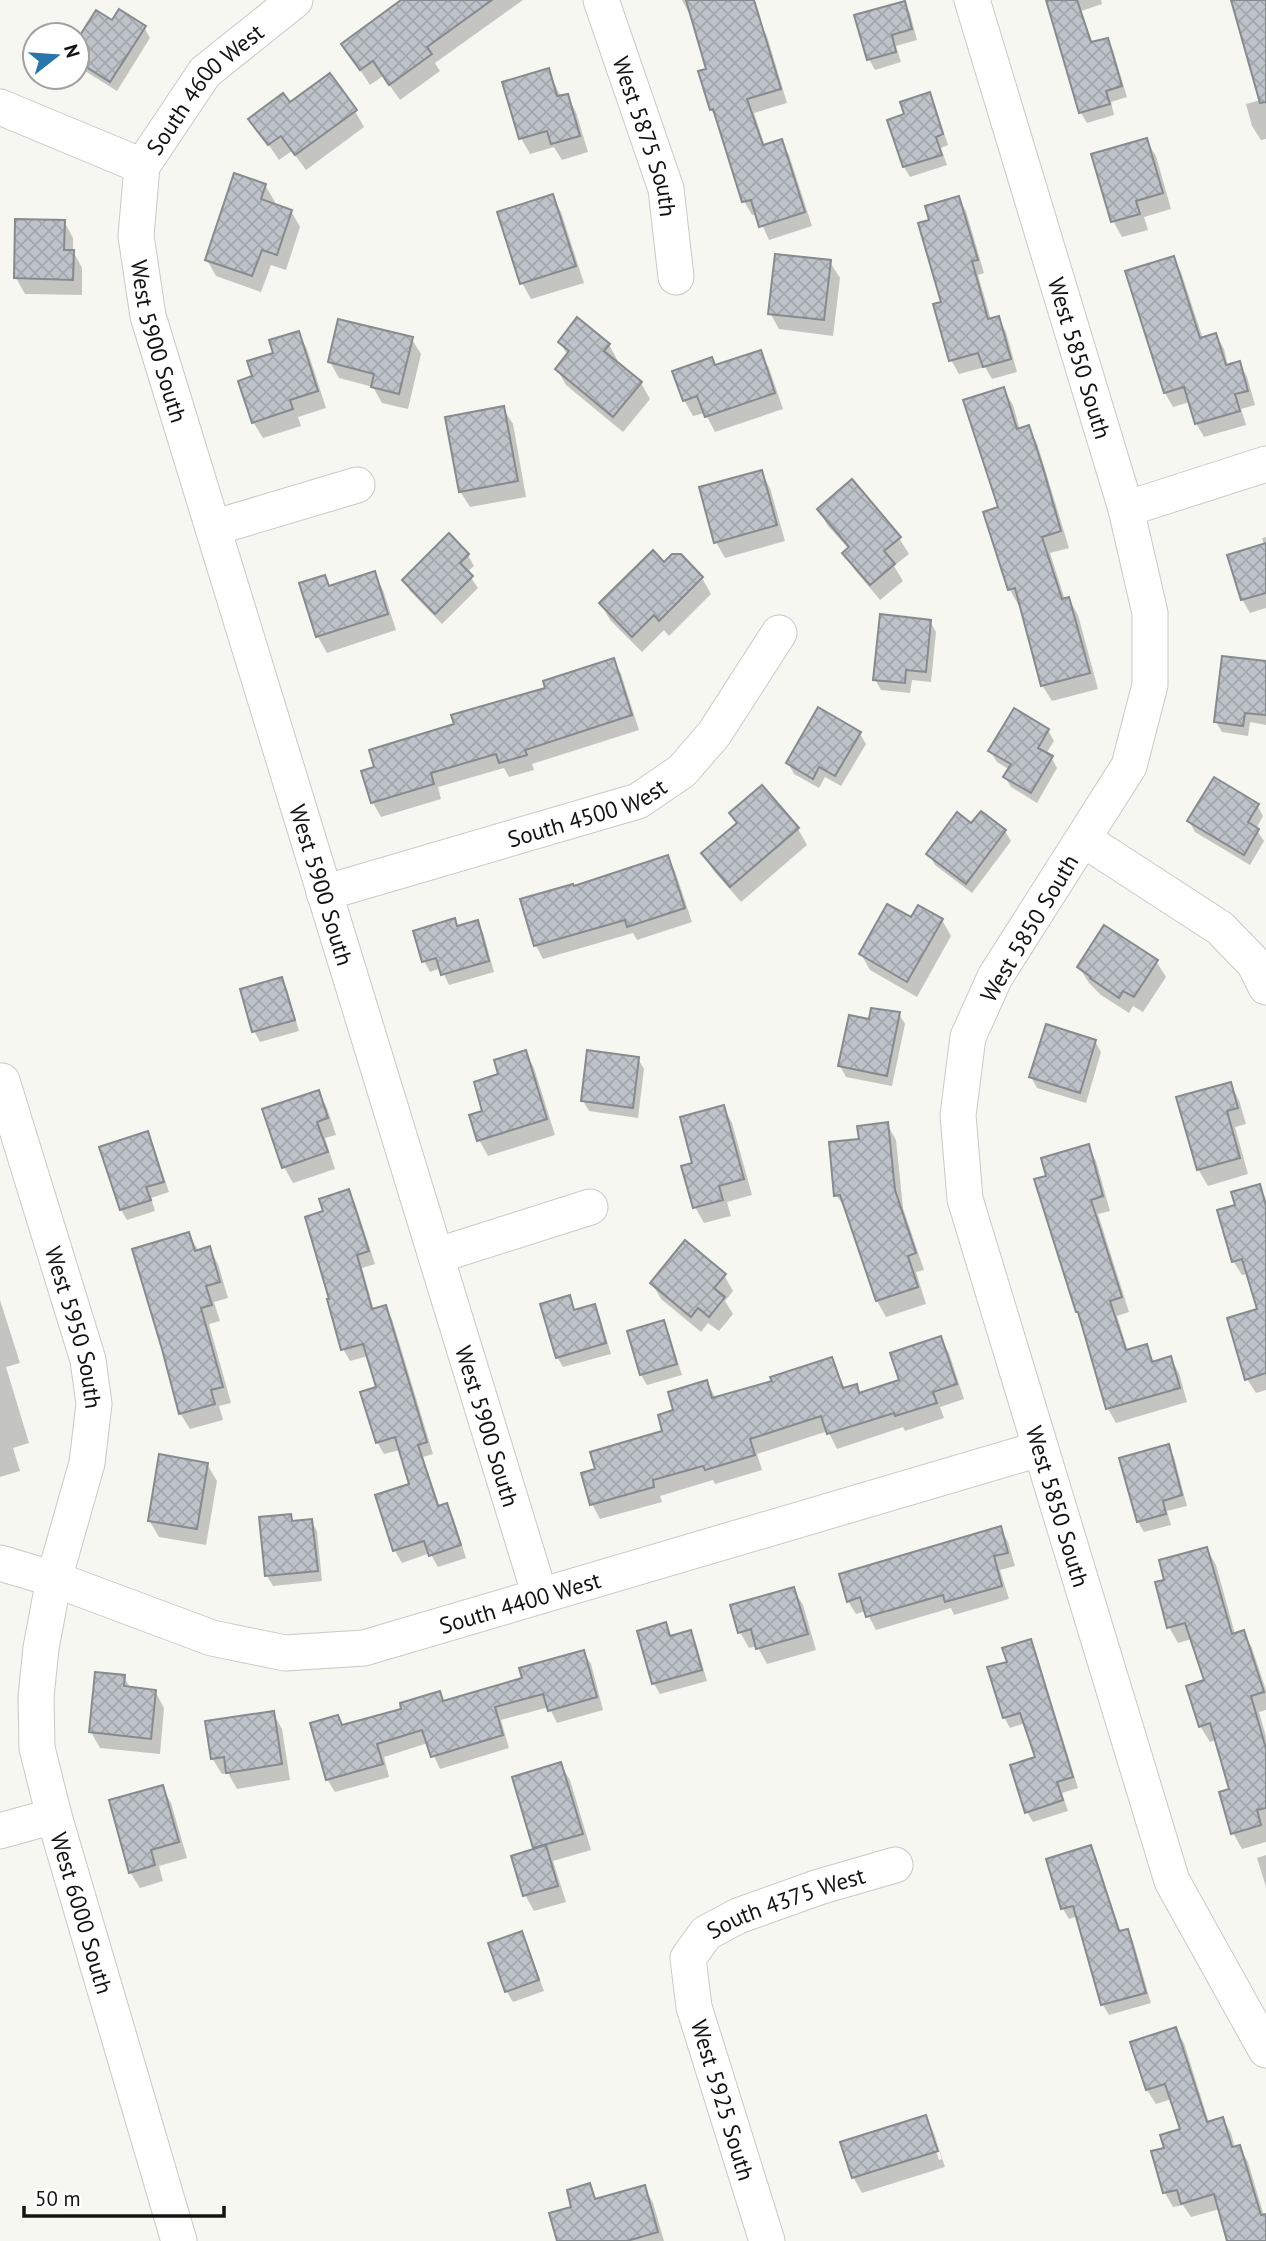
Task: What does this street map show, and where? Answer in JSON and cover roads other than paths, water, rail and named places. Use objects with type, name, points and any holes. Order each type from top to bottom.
[{"type":"street","name":"South 4600 West","points":[[0,107],[142,166],[205,72],[295,0]]},
{"type":"street","name":"West 5875 South","points":[[601,0],[666,189],[676,277]]},
{"type":"street","name":"West 5850 South","points":[[972,0],[1126,509],[1150,614],[1150,685],[1129,766],[995,977],[968,1037],[958,1115],[965,1199],[1172,1881],[1266,2050]]},
{"type":"street","name":"West 5900 South","points":[[142,166],[136,236],[148,316],[540,1596]]},
{"type":"street","points":[[1126,509],[1266,464]]},
{"type":"street","points":[[213,528],[357,485]]},
{"type":"street","name":"South 4500 West","points":[[324,893],[638,801],[682,771],[714,734],[779,633]]},
{"type":"street","points":[[1083,839],[1220,928],[1254,962],[1266,987]]},
{"type":"street","name":"West 5950 South","points":[[2,1081],[88,1360],[94,1404],[87,1463],[54,1578]]},
{"type":"street","points":[[436,1256],[590,1207]]},
{"type":"street","name":"South 4400 West","points":[[0,1563],[54,1578],[212,1638],[285,1653],[365,1648],[1039,1449]]},
{"type":"street","name":"West 6000 South","points":[[54,1578],[41,1648],[36,1697],[37,1748],[54,1816],[179,2241]]},
{"type":"street","points":[[0,1831],[54,1816]]},
{"type":"street","name":"South 4375 West","points":[[688,1958],[706,1933],[738,1916],[819,1886],[895,1865]]},
{"type":"street","name":"West 5925 South","points":[[688,1958],[694,2007],[767,2241]]}]
